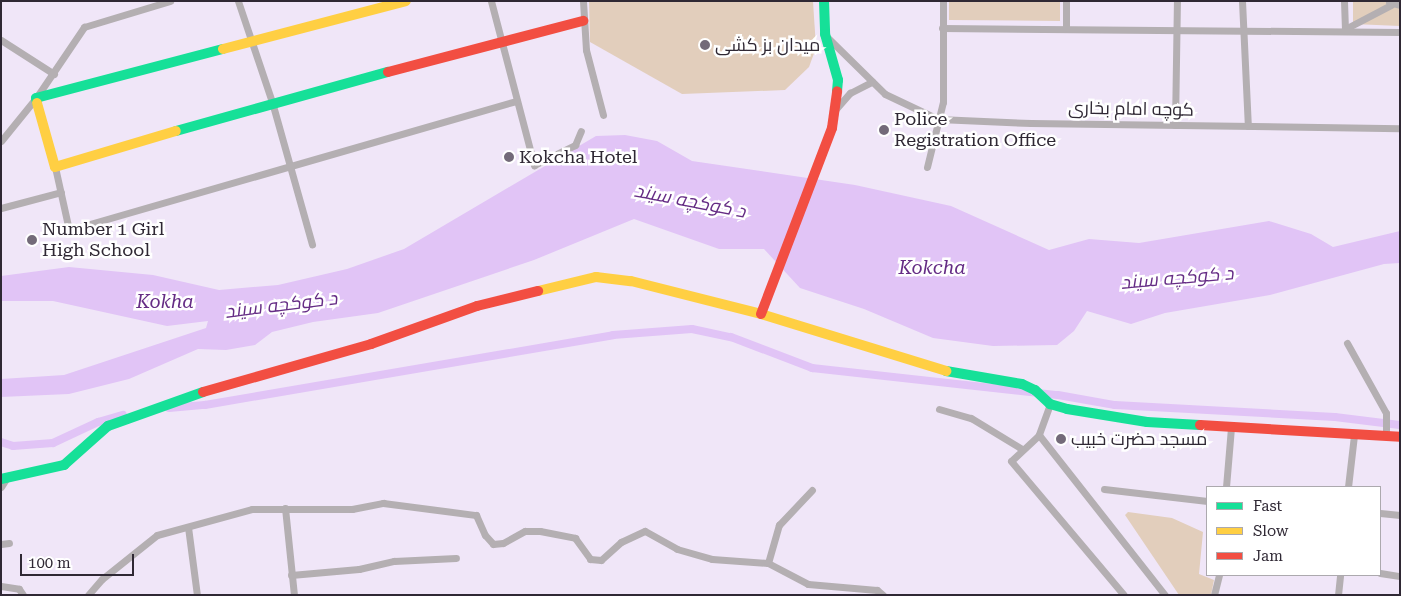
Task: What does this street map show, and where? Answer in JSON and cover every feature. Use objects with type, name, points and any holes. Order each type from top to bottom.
[{"type":"street","points":[[1,141],[54,74],[84,27],[170,1]]},
{"type":"street","points":[[238,1],[272,102],[312,244]]},
{"type":"street","points":[[36,98],[406,1]]},
{"type":"street","points":[[491,1],[534,165],[575,145],[581,130]]},
{"type":"street","points":[[582,1],[586,50],[603,116]]},
{"type":"street","points":[[761,314],[819,165],[834,111],[838,80],[825,34],[824,1]]},
{"type":"street","points":[[927,166],[943,102],[943,1]]},
{"type":"street","points":[[1066,1],[1066,28]]},
{"type":"street","points":[[1175,125],[1177,1]]},
{"type":"street","points":[[1242,1],[1248,126]]},
{"type":"street","points":[[1344,1],[1345,29]]},
{"type":"street","points":[[1345,29],[1390,3],[1400,5]]},
{"type":"street","points":[[55,167],[272,102],[502,44],[583,21]]},
{"type":"street","points":[[942,28],[1066,28],[1178,32],[1345,29],[1400,32]]},
{"type":"street","name":"کوچه امام بخاری","points":[[825,34],[872,82],[913,109],[938,119],[1400,128]]},
{"type":"street","points":[[1,40],[54,74]]},
{"type":"street","points":[[834,111],[850,93],[872,82]]},
{"type":"street","points":[[36,98],[55,167],[69,230],[517,101]]},
{"type":"street","points":[[1,208],[61,192]]},
{"type":"street","points":[[1,487],[5,478],[64,465],[108,426],[130,416],[242,379],[371,344],[477,306],[559,284],[596,277],[631,281],[761,314],[934,369],[1022,384],[1035,390],[1050,404],[1147,422],[1354,435],[1386,432],[1400,437]]},
{"type":"street","points":[[1347,343],[1386,413],[1386,432]]},
{"type":"street","points":[[1050,404],[1039,436],[1022,449],[1011,461],[1124,595]]},
{"type":"street","points":[[939,409],[971,418],[1022,449]]},
{"type":"street","points":[[1226,486],[1231,427]]},
{"type":"street","points":[[1348,486],[1354,435]]},
{"type":"street","points":[[1039,436],[1165,595]]},
{"type":"street","points":[[1104,489],[1206,501]]},
{"type":"street","points":[[768,563],[779,525],[812,490]]},
{"type":"street","points":[[88,595],[102,579],[158,535],[233,512],[285,508],[352,509],[384,503],[428,506],[476,515],[485,535],[493,544],[503,543],[525,530],[575,538],[590,559],[601,560],[621,542],[645,531],[677,549],[712,559],[768,563],[808,584],[877,590],[883,595]]},
{"type":"street","points":[[285,508],[294,595]]},
{"type":"street","points":[[1381,513],[1400,514]]},
{"type":"street","points":[[188,527],[197,595]]},
{"type":"street","points":[[1,544],[9,542]]},
{"type":"street","points":[[292,575],[359,569],[394,561],[456,558]]},
{"type":"street","points":[[1381,573],[1400,576]]},
{"type":"street","points":[[1214,595],[1219,576]]},
{"type":"street","points":[[1338,595],[1340,576]]},
{"type":"street","points":[[1,586],[19,589],[23,595]]},
{"type":"shaded area","name":"میدان بز کشی","points":[[589,1],[813,1],[816,48],[809,67],[785,90],[682,94],[590,42]]},
{"type":"shaded area","points":[[949,1],[1060,1],[1060,21],[949,20]]},
{"type":"shaded area","points":[[1353,1],[1400,1],[1400,26],[1353,24]]},
{"type":"shaded area","points":[[1128,512],[1172,518],[1203,532],[1199,574],[1214,580],[1211,595],[1179,595],[1125,515]]},
{"type":"water","name":"Kokcha","points":[[625,135],[657,141],[692,161],[855,185],[951,206],[1049,250],[1089,239],[1139,243],[1269,221],[1311,234],[1333,247],[1400,231],[1400,263],[1384,264],[1270,295],[1165,313],[1131,324],[1087,311],[1074,331],[1057,345],[993,346],[933,338],[864,309],[800,288],[764,249],[719,249],[634,219],[534,260],[378,313],[313,322],[272,332],[255,345],[226,350],[198,349],[129,379],[69,394],[1,397],[1,379],[64,375],[206,328],[208,321],[167,326],[53,301],[1,301],[1,276],[69,267],[153,275],[219,290],[278,285],[347,269],[404,249],[596,136]]},
{"type":"waterway","points":[[169,408],[205,405],[613,335],[692,329],[731,337],[812,368],[1058,395],[1115,405],[1335,417],[1400,425]]},
{"type":"waterway","points":[[1,442],[13,446],[53,443],[98,422],[123,415]]},
{"type":"traffic: fast","points":[[824,1],[825,34],[838,80],[837,91]]},
{"type":"traffic: fast","points":[[37,103],[36,98],[223,49]]},
{"type":"traffic: fast","points":[[176,131],[388,72]]},
{"type":"traffic: fast","points":[[946,371],[1022,384],[1035,390],[1050,404],[1067,409],[1147,422],[1200,425]]},
{"type":"traffic: fast","points":[[1,479],[64,465],[108,426],[203,392]]},
{"type":"traffic: slow","points":[[223,49],[406,1]]},
{"type":"traffic: slow","points":[[37,103],[55,167],[176,131]]},
{"type":"traffic: slow","points":[[538,291],[596,277],[631,281],[761,314],[946,371]]},
{"type":"traffic: jam","points":[[388,72],[583,21]]},
{"type":"traffic: jam","points":[[761,314],[832,128],[837,91]]},
{"type":"traffic: jam","points":[[203,392],[371,344],[477,306],[538,291]]},
{"type":"traffic: jam","points":[[1200,425],[1400,437]]},
{"type":"place","name":"میدان بز کشی","points":[[705,45]]},
{"type":"place","name":"Police Registration Office","points":[[884,130]]},
{"type":"place","name":"Kokcha Hotel","points":[[509,157]]},
{"type":"place","name":"Number 1 Girl High School","points":[[32,240]]},
{"type":"place","name":"مسجد حضرت خبیب","points":[[1061,439]]},
{"type":"water label","name":"د کوکچه سیند","points":[[690,201]]},
{"type":"water label","name":"د کوکچه سیند","points":[[1177,278]]},
{"type":"water label","name":"Kokha","points":[[165,302]]},
{"type":"water label","name":"د کوکچه سیند","points":[[281,305]]}]
